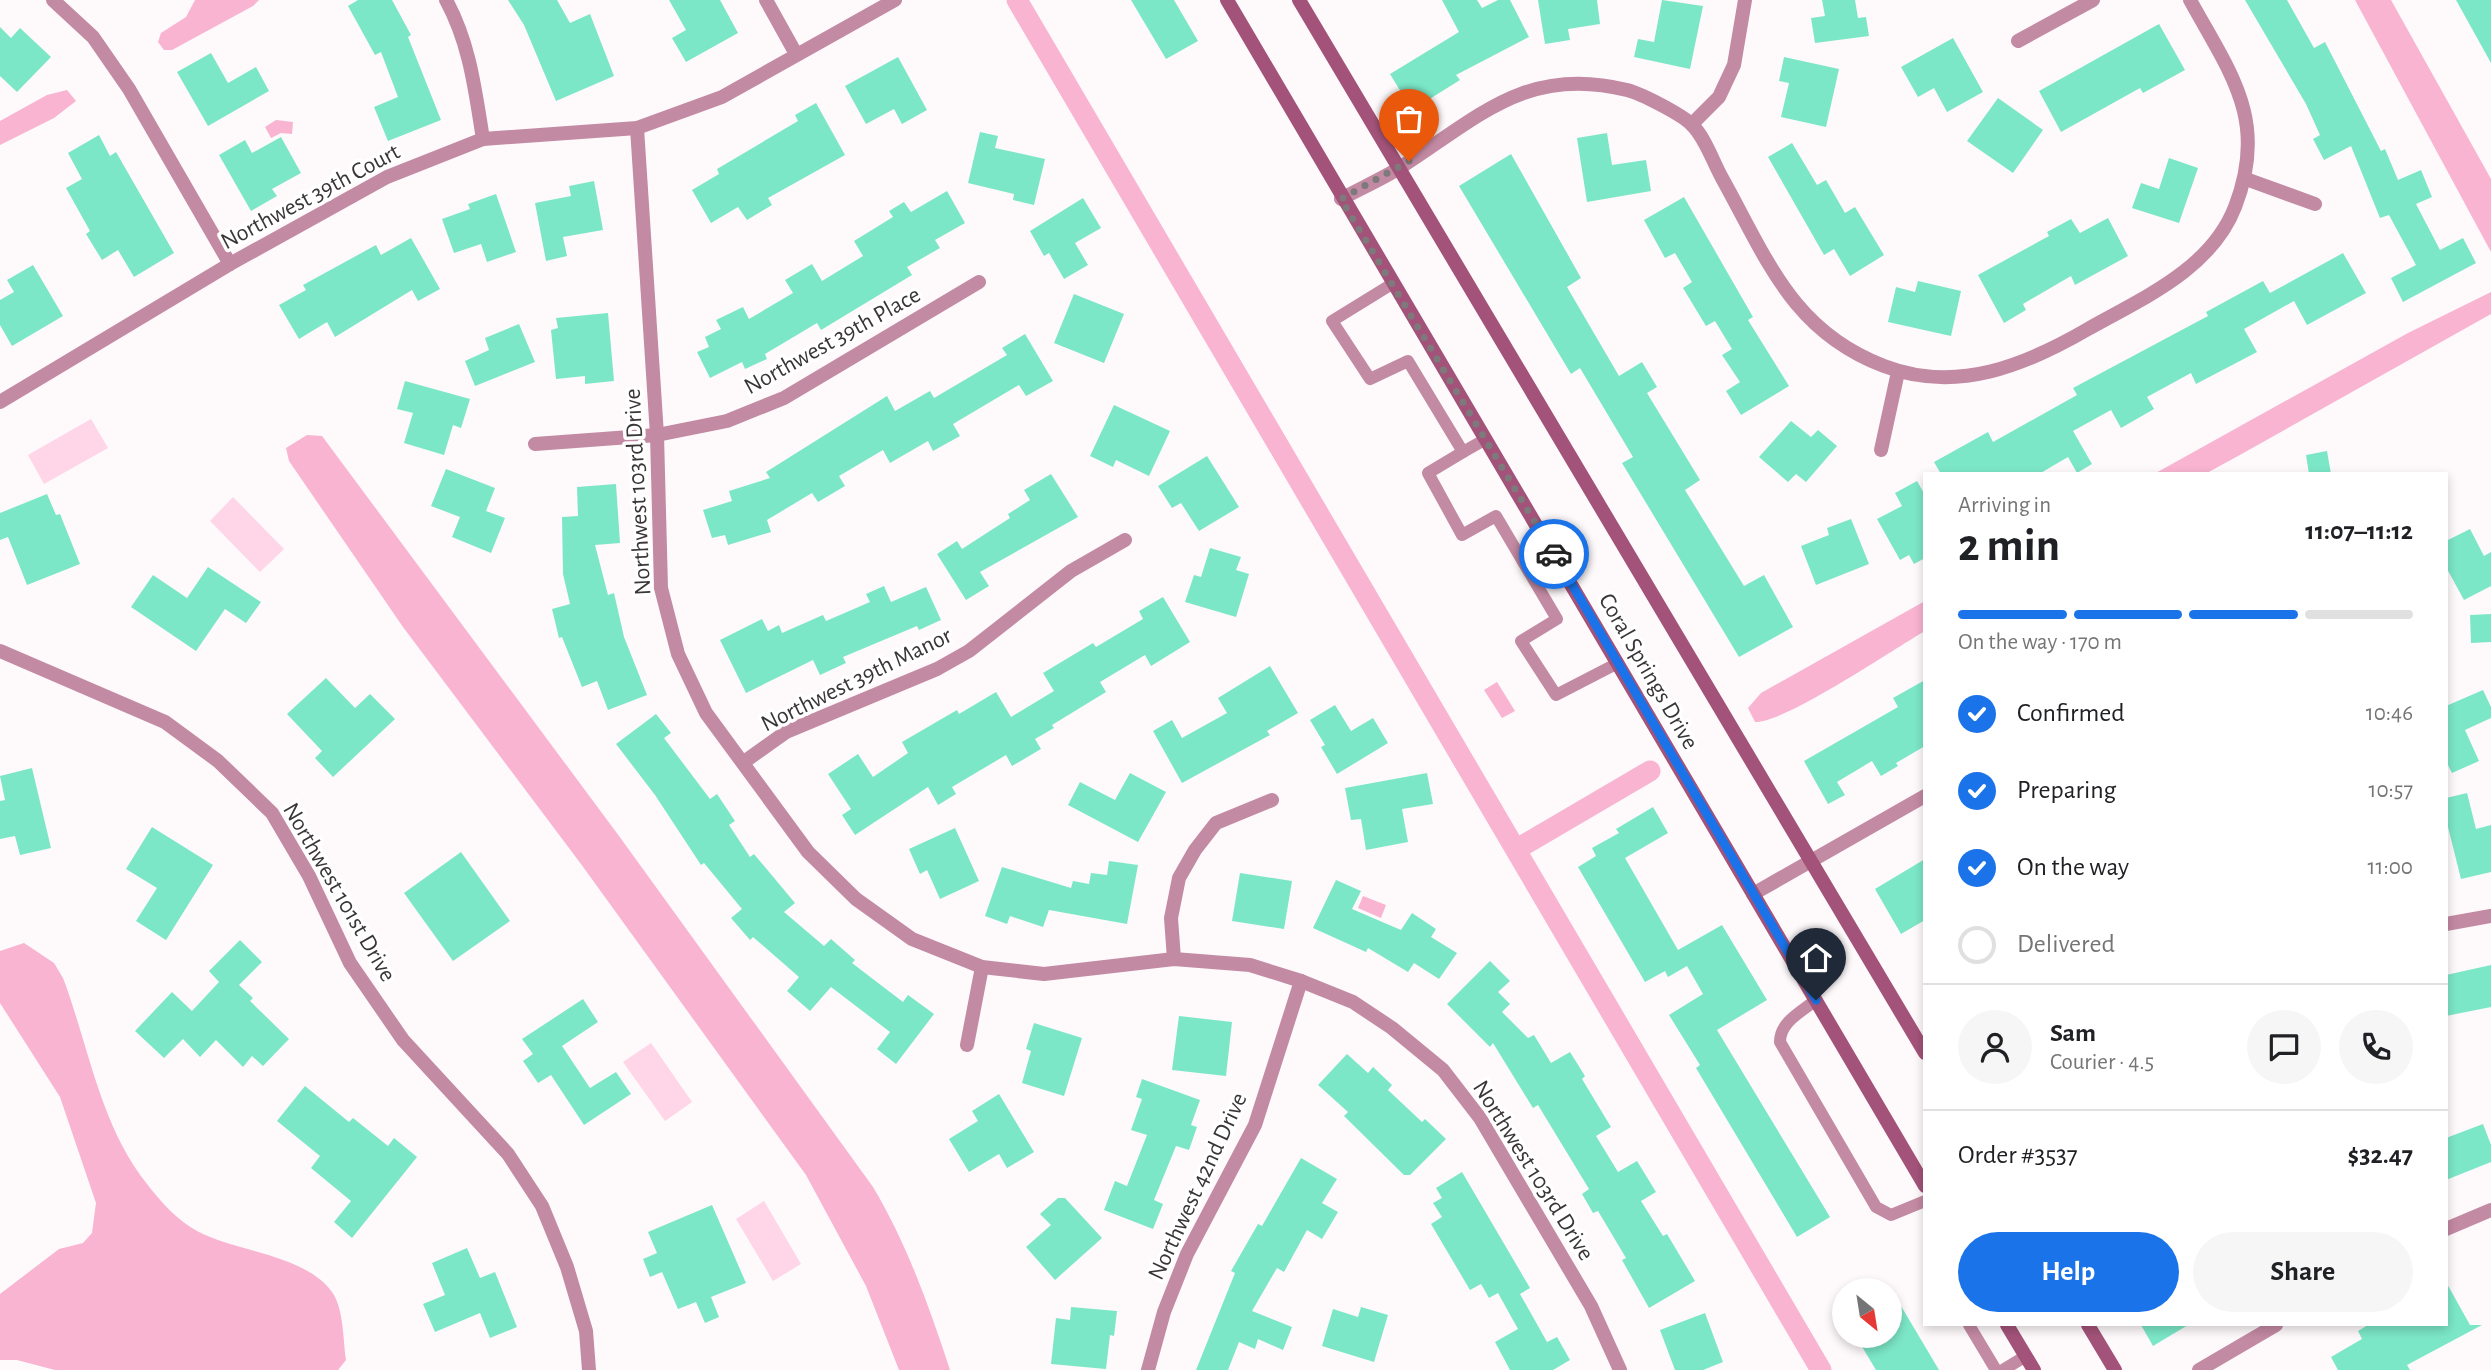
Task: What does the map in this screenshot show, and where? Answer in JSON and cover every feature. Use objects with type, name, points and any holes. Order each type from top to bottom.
[{"type":"main road","name":"Coral Springs Drive","points":[[1227,0],[1341,199],[1486,439],[1923,1183]]},
{"type":"main road","name":"Coral Springs Drive","points":[[1299,0],[1923,1050]]},
{"type":"main road","points":[[2008,1326],[2034,1370]]},
{"type":"main road","points":[[2089,1326],[2115,1370]]},
{"type":"street","points":[[53,0],[93,37],[129,89],[230,264]]},
{"type":"street","points":[[446,0],[459,24],[471,60],[483,139]]},
{"type":"street","points":[[766,0],[796,54]]},
{"type":"street","name":"Northwest 39th Court","points":[[0,402],[230,264],[387,177],[483,139],[637,128],[722,97],[895,0]]},
{"type":"street","points":[[1692,124],[1719,97],[1734,65],[1745,0]]},
{"type":"street","points":[[2018,41],[2093,0]]},
{"type":"street","points":[[1341,199],[1398,169],[1482,111],[1532,88],[1584,82],[1631,91],[1692,124],[1782,286],[1815,327],[1852,354],[1898,372],[1945,378],[1993,373],[2042,355],[2173,281],[2210,249],[2231,217],[2246,178],[2249,129],[2240,90],[2190,0]]},
{"type":"street","name":"Northwest 103rd Drive","points":[[637,128],[657,435],[661,588],[678,654],[706,713],[807,852],[856,899],[912,939],[982,967],[1044,974],[1174,959],[1250,965],[1301,981],[1353,1002],[1392,1028],[1443,1070],[1480,1118],[1591,1306],[1620,1370]]},
{"type":"street","points":[[2246,178],[2315,204]]},
{"type":"street","name":"Northwest 39th Place","points":[[535,444],[657,435],[727,421],[783,398],[979,282]]},
{"type":"street","points":[[1881,450],[1898,372]]},
{"type":"street","name":"Northwest 39th Manor","points":[[744,762],[786,732],[937,669],[969,651],[1071,571],[1125,540]]},
{"type":"street","name":"Northwest 101st Drive","points":[[0,651],[165,722],[218,761],[272,813],[309,876],[350,963],[403,1040],[508,1154],[541,1206],[567,1267],[586,1331],[589,1370]]},
{"type":"street","points":[[1753,894],[1923,797]]},
{"type":"street","points":[[1174,959],[1171,918],[1178,878],[1195,850],[1216,823],[1272,800]]},
{"type":"street","points":[[2448,924],[2491,916]]},
{"type":"street","points":[[967,1045],[982,967]]},
{"type":"street","name":"Northwest 42nd Drive","points":[[1148,1370],[1164,1312],[1187,1254],[1255,1125],[1301,981]]},
{"type":"street","points":[[2448,1228],[2491,1210]]},
{"type":"street","points":[[2199,1370],[2274,1326]]},
{"type":"lane","points":[[1392,284],[1332,321],[1370,379],[1408,360],[1463,452]]},
{"type":"lane","points":[[1486,439],[1429,473],[1462,535],[1496,516],[1557,619],[1521,641],[1556,695],[1618,663]]},
{"type":"lane","points":[[1816,1000],[1790,1020],[1780,1033],[1780,1042],[1876,1207],[1891,1215],[1923,1202]]},
{"type":"lane","points":[[1970,1326],[1996,1370]]},
{"type":"lane","points":[[2003,1370],[2026,1356]]},
{"type":"shaded area","points":[[195,0],[259,0],[253,6],[172,50],[164,50],[158,42],[161,33],[186,17]]},
{"type":"shaded area","points":[[2355,0],[2391,0],[2491,179],[2491,252]]},
{"type":"shaded area","points":[[67,90],[76,101],[54,118],[0,145],[0,121],[47,95]]},
{"type":"shaded area","points":[[276,120],[293,122],[292,134],[281,133],[271,138],[265,127]]},
{"type":"shaded area","points":[[2491,292],[2491,314],[2209,472],[2158,472],[2408,333]]},
{"type":"shaded area","points":[[91,419],[108,448],[44,484],[28,455]]},
{"type":"shaded area","points":[[307,435],[322,436],[619,836],[873,1187],[916,1276],[950,1370],[899,1370],[866,1286],[806,1175],[581,864],[403,627],[289,461],[286,448]]},
{"type":"shaded area","points":[[233,497],[284,549],[260,572],[210,521]]},
{"type":"shaded area","points":[[1923,602],[1923,632],[1813,699],[1770,719],[1755,722],[1748,708],[1761,693]]},
{"type":"shaded area","points":[[1497,682],[1515,711],[1502,718],[1484,690]]},
{"type":"shaded area","points":[[1363,896],[1386,905],[1381,918],[1358,908]]},
{"type":"shaded area","points":[[24,943],[54,963],[63,978],[107,1111],[131,1161],[147,1184],[170,1210],[197,1231],[287,1262],[320,1280],[332,1292],[341,1316],[346,1360],[338,1370],[55,1370],[17,1360],[0,1360],[0,1294],[59,1249],[83,1243],[92,1233],[96,1203],[60,1097],[0,1003],[0,951]]},
{"type":"shaded area","points":[[651,1043],[692,1102],[665,1121],[623,1062]]},
{"type":"shaded area","points":[[764,1201],[801,1264],[773,1281],[736,1219]]},
{"type":"building","points":[[358,0],[392,0],[411,35],[408,37],[441,120],[388,141],[374,107],[398,97],[381,52],[375,55],[348,6]]},
{"type":"building","points":[[508,0],[557,0],[570,23],[590,14],[614,76],[556,101],[524,25]]},
{"type":"building","points":[[669,0],[720,0],[738,33],[686,62],[672,38],[686,30]]},
{"type":"building","points":[[1131,0],[1174,0],[1198,41],[1166,59]]},
{"type":"building","points":[[1442,0],[1477,0],[1482,8],[1498,0],[1510,0],[1529,37],[1456,75],[1460,80],[1412,110],[1390,74],[1459,32]]},
{"type":"building","points":[[1538,0],[1597,0],[1600,24],[1568,29],[1570,40],[1545,44]]},
{"type":"building","points":[[1662,0],[1703,6],[1690,69],[1634,57],[1638,39],[1654,42]]},
{"type":"building","points":[[1822,0],[1855,0],[1858,18],[1866,17],[1869,36],[1815,43],[1811,18],[1825,16]]},
{"type":"building","points":[[2245,0],[2287,0],[2314,48],[2325,42],[2381,151],[2385,149],[2398,180],[2421,170],[2432,197],[2416,204],[2440,250],[2463,238],[2476,263],[2403,302],[2391,278],[2416,265],[2389,215],[2380,218],[2351,146],[2324,160],[2313,139],[2320,135],[2306,104]]},
{"type":"building","points":[[2456,0],[2491,0],[2491,63]]},
{"type":"building","points":[[2159,24],[2185,70],[2143,93],[2140,88],[2061,132],[2039,91]]},
{"type":"building","points":[[0,27],[11,38],[20,28],[51,57],[17,92],[0,76]]},
{"type":"building","points":[[1953,38],[1983,92],[1947,112],[1934,88],[1918,97],[1901,67]]},
{"type":"building","points":[[211,53],[228,83],[256,67],[269,91],[208,126],[177,72]]},
{"type":"building","points":[[898,57],[927,110],[902,124],[894,109],[866,124],[845,86]]},
{"type":"building","points":[[1784,57],[1839,69],[1826,127],[1781,117],[1789,83],[1779,81]]},
{"type":"building","points":[[1998,98],[2043,130],[2013,173],[1967,141]]},
{"type":"building","points":[[816,103],[845,155],[768,198],[772,205],[747,220],[738,207],[711,223],[692,190],[719,174],[717,169],[798,121],[795,115]]},
{"type":"building","points":[[980,132],[998,136],[995,148],[1045,159],[1034,205],[1013,200],[1014,194],[968,183]]},
{"type":"building","points":[[1607,133],[1612,165],[1646,160],[1651,191],[1587,202],[1577,138]]},
{"type":"building","points":[[99,135],[110,156],[116,152],[174,253],[134,277],[118,250],[102,260],[86,234],[90,231],[66,188],[82,179],[68,153]]},
{"type":"building","points":[[281,137],[301,173],[272,189],[277,196],[251,211],[219,155],[245,140],[252,153]]},
{"type":"building","points":[[1792,143],[1817,185],[1826,180],[1845,213],[1855,207],[1884,255],[1850,276],[1834,249],[1824,255],[1768,157]]},
{"type":"building","points":[[1511,154],[1581,278],[1567,287],[1619,376],[1642,362],[1657,387],[1647,393],[1700,480],[1685,490],[1744,586],[1764,575],[1793,627],[1739,657],[1622,463],[1633,457],[1580,368],[1571,374],[1459,186]]},
{"type":"building","points":[[2169,158],[2198,168],[2179,223],[2132,208],[2141,183],[2159,189]]},
{"type":"building","points":[[594,181],[603,230],[563,237],[567,256],[546,261],[535,203],[571,196],[569,186]]},
{"type":"building","points":[[947,191],[965,223],[935,240],[940,248],[907,267],[912,275],[821,330],[817,323],[765,354],[767,359],[745,369],[742,362],[710,378],[697,352],[709,347],[705,337],[721,329],[716,320],[743,307],[749,319],[793,293],[785,280],[812,264],[822,281],[863,256],[854,241],[893,217],[889,211],[904,202],[911,212]]},
{"type":"building","points":[[496,194],[516,252],[487,262],[481,244],[454,253],[442,219],[470,209],[468,204]]},
{"type":"building","points":[[1684,197],[1753,317],[1748,320],[1789,386],[1741,415],[1726,391],[1740,382],[1722,355],[1732,349],[1715,321],[1706,326],[1683,288],[1692,282],[1675,253],[1665,258],[1644,220]]},
{"type":"building","points":[[1083,198],[1101,228],[1075,243],[1088,265],[1064,279],[1049,253],[1044,256],[1030,231]]},
{"type":"building","points":[[2108,218],[2128,256],[2075,285],[2071,276],[2023,304],[2026,310],[2004,323],[1978,275],[2049,236],[2047,232],[2071,219],[2080,233]]},
{"type":"building","points":[[411,238],[440,289],[418,301],[412,290],[335,337],[327,322],[299,339],[279,305],[306,290],[303,285],[376,245],[381,255]]},
{"type":"building","points":[[2343,253],[2366,293],[2307,325],[2294,301],[2244,329],[2257,352],[2196,384],[2191,373],[2147,397],[2154,409],[2121,428],[2111,410],[2073,431],[2092,464],[2079,472],[2068,457],[2042,472],[1940,472],[1934,462],[1988,432],[1993,442],[2077,395],[2073,388],[2208,316],[2206,312],[2263,281],[2270,293]]},
{"type":"building","points":[[33,265],[63,316],[12,346],[0,325],[0,300],[14,292],[7,280]]},
{"type":"building","points":[[1918,281],[1961,291],[1951,336],[1888,322],[1896,287],[1915,292]]},
{"type":"building","points":[[1074,294],[1124,314],[1104,363],[1054,343]]},
{"type":"building","points":[[608,313],[614,381],[585,384],[585,376],[556,379],[551,330],[558,328],[556,318]]},
{"type":"building","points":[[519,324],[535,362],[475,386],[465,361],[489,350],[485,338]]},
{"type":"building","points":[[1025,334],[1053,381],[1026,396],[1019,385],[953,424],[960,436],[933,451],[928,441],[890,463],[883,450],[839,476],[845,486],[818,502],[812,493],[767,520],[771,532],[728,545],[725,535],[712,538],[703,510],[732,501],[729,491],[770,478],[766,472],[887,396],[895,411],[930,391],[934,398],[1007,355],[1002,348]]},
{"type":"building","points":[[405,381],[470,399],[461,428],[453,425],[444,455],[404,443],[413,413],[397,409]]},
{"type":"building","points":[[1114,405],[1170,431],[1149,476],[1116,460],[1113,467],[1090,456]]},
{"type":"building","points":[[1791,421],[1811,437],[1818,430],[1837,446],[1806,482],[1796,474],[1788,482],[1759,457]]},
{"type":"building","points":[[2327,451],[2331,472],[2309,472],[2306,455]]},
{"type":"building","points":[[1207,456],[1239,507],[1199,531],[1181,503],[1172,508],[1158,486]]},
{"type":"building","points":[[446,469],[495,488],[486,511],[505,518],[491,553],[452,537],[460,517],[431,506]]},
{"type":"building","points":[[1051,474],[1078,517],[980,572],[989,586],[966,600],[937,554],[957,541],[962,549],[1010,518],[1008,514],[1030,500],[1024,490]]},
{"type":"building","points":[[1917,481],[1923,492],[1923,559],[1914,564],[1909,555],[1900,560],[1877,519],[1902,506],[1895,493]]},
{"type":"building","points":[[616,484],[620,543],[595,545],[608,595],[614,593],[624,637],[647,695],[608,710],[597,681],[582,687],[562,637],[559,638],[552,609],[570,604],[563,574],[562,517],[578,516],[577,487]]},
{"type":"building","points":[[47,494],[56,515],[60,514],[80,564],[27,585],[8,537],[0,540],[0,513]]},
{"type":"building","points":[[1851,519],[1869,564],[1816,585],[1801,546],[1829,535],[1827,528]]},
{"type":"building","points":[[2470,529],[2484,556],[2491,552],[2491,586],[2464,600],[2448,571],[2448,540]]},
{"type":"building","points":[[1210,548],[1241,557],[1236,570],[1249,574],[1236,617],[1185,602],[1194,575],[1201,577]]},
{"type":"building","points":[[208,567],[261,602],[246,623],[225,609],[196,651],[131,607],[153,575],[187,598]]},
{"type":"building","points":[[884,586],[891,602],[926,587],[941,620],[919,630],[917,626],[843,657],[846,663],[820,675],[813,660],[746,693],[720,640],[762,619],[768,631],[779,625],[782,633],[823,615],[826,621],[870,602],[866,594]]},
{"type":"building","points":[[1163,597],[1190,642],[1151,666],[1145,655],[1100,682],[1106,692],[1052,725],[1054,728],[1035,739],[1041,749],[1012,766],[1006,755],[952,787],[956,794],[938,805],[928,787],[855,835],[842,815],[851,809],[828,774],[858,754],[873,777],[908,753],[902,742],[957,710],[959,714],[996,692],[1011,717],[1054,691],[1043,673],[1093,643],[1096,647],[1143,619],[1139,611]]},
{"type":"building","points":[[2491,614],[2491,642],[2471,643],[2470,615]]},
{"type":"building","points":[[1270,666],[1298,713],[1267,731],[1270,735],[1182,783],[1153,731],[1172,720],[1182,738],[1227,713],[1218,698]]},
{"type":"building","points":[[326,678],[355,708],[370,694],[395,719],[333,777],[315,758],[322,751],[287,714]]},
{"type":"building","points":[[1923,681],[1923,747],[1896,763],[1898,766],[1881,776],[1872,761],[1837,782],[1845,795],[1828,804],[1804,761],[1898,707],[1893,698]]},
{"type":"building","points":[[2483,690],[2491,707],[2491,718],[2465,730],[2479,761],[2452,773],[2448,765],[2448,705]]},
{"type":"building","points":[[1335,705],[1351,731],[1373,718],[1388,743],[1337,774],[1321,747],[1325,745],[1310,720]]},
{"type":"building","points":[[656,714],[671,733],[664,738],[710,799],[717,794],[735,821],[729,825],[750,857],[754,854],[795,903],[784,912],[824,946],[831,939],[855,960],[852,963],[903,1002],[908,995],[934,1014],[896,1064],[877,1049],[890,1032],[831,987],[810,1011],[787,991],[799,977],[753,937],[750,940],[731,918],[742,909],[704,863],[701,865],[655,795],[616,744]]},
{"type":"building","points":[[32,768],[51,848],[20,855],[15,836],[0,839],[0,801],[5,800],[0,776]]},
{"type":"building","points":[[1130,773],[1166,792],[1138,842],[1068,805],[1080,782],[1115,800]]},
{"type":"building","points":[[1427,773],[1433,804],[1402,809],[1408,842],[1366,850],[1361,819],[1351,820],[1345,788]]},
{"type":"building","points":[[2467,793],[2476,829],[2491,825],[2491,872],[2461,879],[2448,827],[2448,798]]},
{"type":"building","points":[[1653,807],[1668,833],[1625,858],[1678,950],[1722,925],[1767,1000],[1717,1030],[1830,1217],[1797,1237],[1696,1068],[1700,1065],[1669,1015],[1703,994],[1687,966],[1668,977],[1665,971],[1645,982],[1578,867],[1596,856],[1592,848],[1619,833],[1616,829]]},
{"type":"building","points":[[152,827],[213,865],[166,940],[136,921],[157,888],[126,869]]},
{"type":"building","points":[[955,828],[979,881],[940,899],[927,870],[920,874],[909,849]]},
{"type":"building","points":[[461,852],[510,921],[453,961],[404,893]]},
{"type":"building","points":[[1923,860],[1923,921],[1901,934],[1875,889]]},
{"type":"building","points":[[1109,861],[1138,865],[1127,924],[1049,910],[1043,927],[1010,916],[1007,924],[985,916],[1002,867],[1071,888],[1073,881],[1089,884],[1091,873],[1107,875]]},
{"type":"building","points":[[1240,873],[1292,881],[1284,929],[1232,921]]},
{"type":"building","points":[[1336,880],[1361,891],[1352,909],[1401,930],[1412,913],[1436,929],[1431,937],[1457,953],[1439,979],[1414,963],[1408,972],[1368,948],[1366,952],[1313,928]]},
{"type":"building","points":[[240,940],[262,962],[239,985],[253,998],[250,1001],[289,1039],[263,1066],[252,1056],[243,1067],[216,1040],[200,1057],[183,1039],[164,1058],[135,1031],[172,992],[192,1011],[219,982],[209,971]]},
{"type":"building","points":[[1490,961],[1510,981],[1498,992],[1510,1004],[1502,1012],[1528,1038],[1534,1035],[1551,1063],[1570,1052],[1585,1076],[1582,1079],[1611,1127],[1596,1136],[1618,1172],[1637,1161],[1656,1192],[1641,1201],[1663,1236],[1667,1234],[1695,1281],[1649,1308],[1622,1260],[1626,1258],[1598,1211],[1593,1213],[1582,1194],[1589,1189],[1538,1105],[1533,1108],[1493,1043],[1490,1047],[1447,1004]]},
{"type":"building","points":[[2491,965],[2491,1007],[2448,1016],[2448,975]]},
{"type":"building","points":[[583,999],[598,1022],[562,1046],[590,1088],[616,1072],[631,1094],[584,1125],[551,1075],[538,1083],[523,1061],[533,1054],[522,1039]]},
{"type":"building","points":[[1179,1016],[1232,1022],[1226,1076],[1172,1070]]},
{"type":"building","points":[[1034,1023],[1082,1038],[1064,1096],[1022,1083],[1031,1051],[1026,1049]]},
{"type":"building","points":[[1347,1054],[1368,1073],[1373,1067],[1392,1085],[1388,1090],[1422,1122],[1425,1119],[1446,1139],[1410,1175],[1404,1175],[1344,1116],[1348,1112],[1318,1085]]},
{"type":"building","points":[[1142,1079],[1200,1100],[1191,1125],[1197,1127],[1189,1150],[1176,1146],[1154,1200],[1163,1204],[1153,1229],[1104,1210],[1115,1181],[1127,1186],[1147,1135],[1131,1130],[1142,1099],[1136,1097]]},
{"type":"building","points":[[305,1086],[349,1122],[353,1118],[388,1146],[394,1138],[417,1157],[352,1238],[334,1222],[351,1201],[311,1168],[320,1156],[277,1121]]},
{"type":"building","points":[[999,1094],[1034,1152],[1007,1168],[999,1154],[969,1172],[949,1139],[978,1121],[972,1111]]},
{"type":"building","points":[[2483,1124],[2491,1145],[2491,1162],[2448,1179],[2448,1137]]},
{"type":"building","points":[[1301,1158],[1337,1179],[1322,1203],[1338,1212],[1322,1239],[1307,1230],[1284,1272],[1277,1268],[1252,1311],[1292,1327],[1283,1350],[1258,1339],[1255,1349],[1239,1342],[1228,1370],[1196,1370],[1235,1273],[1231,1271],[1258,1224],[1262,1226]]},
{"type":"building","points":[[1462,1172],[1530,1288],[1520,1294],[1547,1342],[1557,1337],[1570,1360],[1553,1370],[1510,1370],[1495,1342],[1518,1329],[1498,1293],[1489,1298],[1481,1284],[1470,1290],[1431,1224],[1442,1217],[1433,1203],[1442,1198],[1436,1188]]},
{"type":"building","points":[[1058,1198],[1065,1198],[1102,1238],[1055,1280],[1026,1247],[1051,1225],[1040,1214]]},
{"type":"building","points":[[712,1205],[746,1283],[711,1297],[719,1317],[705,1323],[696,1302],[678,1309],[662,1272],[650,1277],[643,1259],[657,1253],[648,1232]]},
{"type":"building","points":[[467,1248],[480,1278],[495,1272],[517,1327],[490,1338],[480,1313],[435,1332],[423,1304],[445,1295],[432,1263]]},
{"type":"building","points":[[2448,1286],[2470,1325],[2482,1325],[2407,1365],[2410,1370],[2338,1370],[2331,1357],[2362,1339],[2358,1331],[2366,1326],[2448,1326]]},
{"type":"building","points":[[1071,1307],[1117,1311],[1114,1336],[1110,1335],[1106,1369],[1051,1364],[1056,1318],[1070,1320]]},
{"type":"building","points":[[1361,1307],[1388,1315],[1374,1362],[1322,1346],[1333,1309],[1358,1317]]},
{"type":"building","points":[[1902,1308],[1939,1370],[1876,1370],[1863,1348],[1902,1348]]},
{"type":"building","points":[[1705,1313],[1723,1362],[1703,1370],[1675,1370],[1660,1330]]},
{"type":"building","points":[[2142,1326],[2186,1326],[2153,1346]]},
{"type":"waterway","points":[[1017,0],[1821,1370]]},
{"type":"waterway","points":[[1517,849],[1650,771]]},
{"type":"way so far","points":[[1409,161],[1341,199],[1554,554]]},
{"type":"route","points":[[1554,554],[1816,1000]]}]
